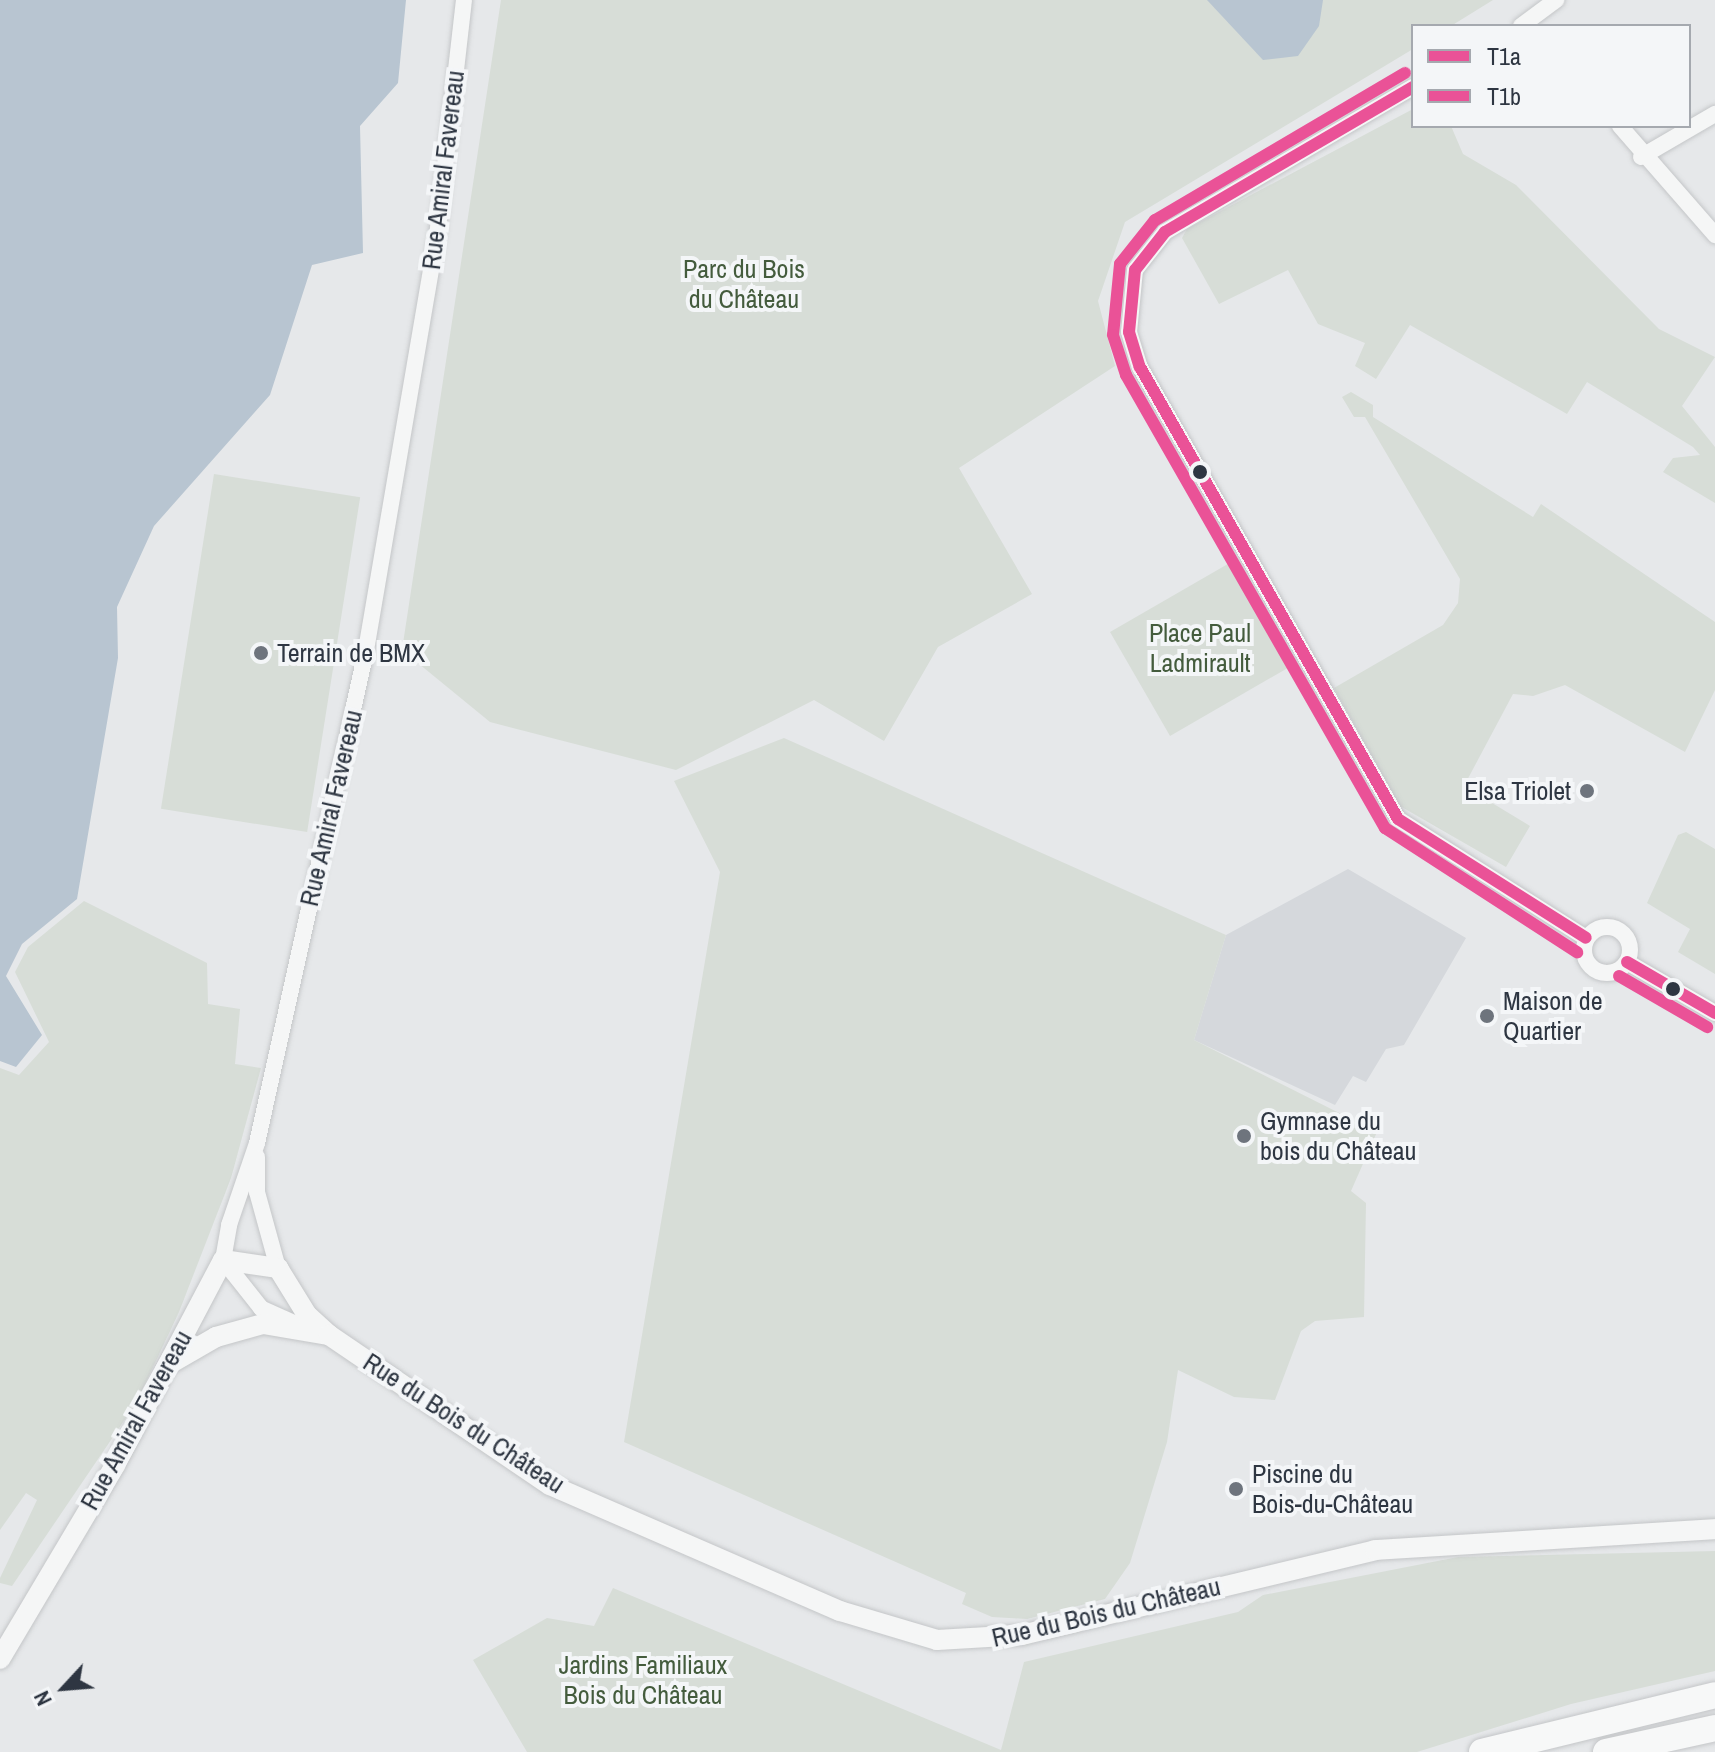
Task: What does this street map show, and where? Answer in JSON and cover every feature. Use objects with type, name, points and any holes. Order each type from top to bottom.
[{"type":"highway","points":[[1482,1752],[1715,1695]]},
{"type":"highway","points":[[1606,1752],[1715,1728]]},
{"type":"street","name":"Rue Amiral Favereau","points":[[0,1659],[7,1634],[50,1568],[171,1363],[211,1274],[223,1260],[229,1225],[257,1143],[365,656],[438,228],[464,0]]},
{"type":"street","points":[[1544,21],[1556,0]]},
{"type":"street","points":[[1411,88],[1165,232],[1135,270],[1129,332],[1140,367],[1389,808],[1407,828],[1586,938]]},
{"type":"street","points":[[1691,128],[1715,114]]},
{"type":"street","points":[[1621,128],[1641,157],[1715,235]]},
{"type":"street","points":[[1641,157],[1691,128]]},
{"type":"street","points":[[1599,928],[1616,929],[1629,943],[1627,962],[1613,973],[1596,971],[1584,957],[1586,938],[1599,928]]},
{"type":"street","points":[[1627,962],[1715,1013]]},
{"type":"street","name":"Rue du Bois du Château","points":[[257,1143],[257,1192],[278,1268],[307,1315],[329,1335],[550,1485],[840,1611],[937,1640],[1022,1635],[1375,1550],[1715,1529]]},
{"type":"street","name":"Rue du Bois du Château","points":[[223,1260],[261,1308],[329,1335]]},
{"type":"street","points":[[223,1260],[278,1268]]},
{"type":"street","name":"Rue du Bois du Château","points":[[171,1363],[216,1337],[263,1324],[329,1335]]},
{"type":"shaded area","points":[[0,0],[406,0],[398,83],[360,126],[363,253],[312,265],[270,395],[154,526],[117,607],[118,658],[77,899],[22,944],[6,976],[42,1035],[16,1067],[0,1061]]},
{"type":"shaded area","points":[[1207,0],[1323,0],[1319,26],[1298,56],[1263,60]]},
{"type":"shaded area","points":[[1348,869],[1466,938],[1404,1045],[1386,1049],[1366,1082],[1353,1076],[1335,1105],[1194,1040],[1226,935]]},
{"type":"green space","name":"Parc du Bois du Château","points":[[501,0],[1493,0],[1454,24],[1411,24],[1411,50],[1125,222],[1098,301],[1115,366],[959,468],[1032,594],[938,647],[884,741],[814,700],[676,770],[490,722],[402,650]]},
{"type":"green space","points":[[1411,110],[1411,128],[1452,128],[1463,154],[1516,185],[1659,329],[1715,357],[1682,406],[1715,447],[1715,503],[1663,472],[1673,458],[1700,455],[1693,447],[1587,382],[1567,414],[1410,325],[1376,379],[1355,366],[1365,343],[1318,324],[1288,270],[1219,304],[1182,238],[1187,229]]},
{"type":"green space","points":[[1351,392],[1373,405],[1373,417],[1533,517],[1541,504],[1715,622],[1715,690],[1685,752],[1565,685],[1533,696],[1513,694],[1464,786],[1530,826],[1506,867],[1400,806],[1334,688],[1443,625],[1458,603],[1460,579],[1365,417],[1354,417],[1342,397]]},
{"type":"green space","name":"Terrain de BMX","points":[[214,474],[360,497],[307,832],[161,809]]},
{"type":"green space","name":"Place Paul Ladmirault","points":[[1233,561],[1293,665],[1170,736],[1110,632]]},
{"type":"green space","points":[[784,738],[1226,935],[1194,1040],[1377,1132],[1351,1191],[1366,1203],[1364,1317],[1315,1321],[1301,1331],[1275,1400],[1234,1397],[1178,1370],[1167,1442],[1130,1563],[1105,1599],[1027,1619],[992,1617],[962,1604],[966,1593],[624,1442],[720,872],[674,781]]},
{"type":"green space","points":[[1686,832],[1715,849],[1715,974],[1678,952],[1690,929],[1647,903],[1678,835]]},
{"type":"green space","points":[[84,901],[207,963],[208,1004],[240,1009],[235,1064],[261,1068],[231,1178],[179,1312],[136,1403],[12,1586],[0,1583],[0,1578],[37,1500],[26,1493],[0,1530],[0,1068],[19,1075],[49,1042],[15,972],[28,947]]},
{"type":"green space","name":"Jardins Familiaux Bois du Château","points":[[1715,1551],[1715,1671],[1571,1704],[1417,1752],[527,1752],[473,1660],[547,1618],[594,1626],[613,1588],[1001,1750],[1024,1662],[1238,1612],[1263,1595],[1458,1557]]},
{"type":"transit line","name":"T1b","points":[[1405,73],[1155,220],[1120,264],[1113,335],[1126,375],[1385,828],[1577,952]]},
{"type":"transit line","name":"T1a","points":[[1411,88],[1165,232],[1135,270],[1129,332],[1140,367],[1398,819],[1586,938]]},
{"type":"transit line","name":"T1a","points":[[1627,962],[1715,1013]]},
{"type":"transit line","name":"T1b","points":[[1619,976],[1707,1027]]},
{"type":"place","name":"Terrain de BMX","points":[[261,653]]},
{"type":"place","name":"Elsa Triolet","points":[[1587,791]]},
{"type":"place","name":"Maison de Quartier","points":[[1487,1016]]},
{"type":"place","name":"Gymnase du bois du Château","points":[[1244,1136]]},
{"type":"place","name":"Piscine du Bois-du-Château","points":[[1236,1489]]}]
